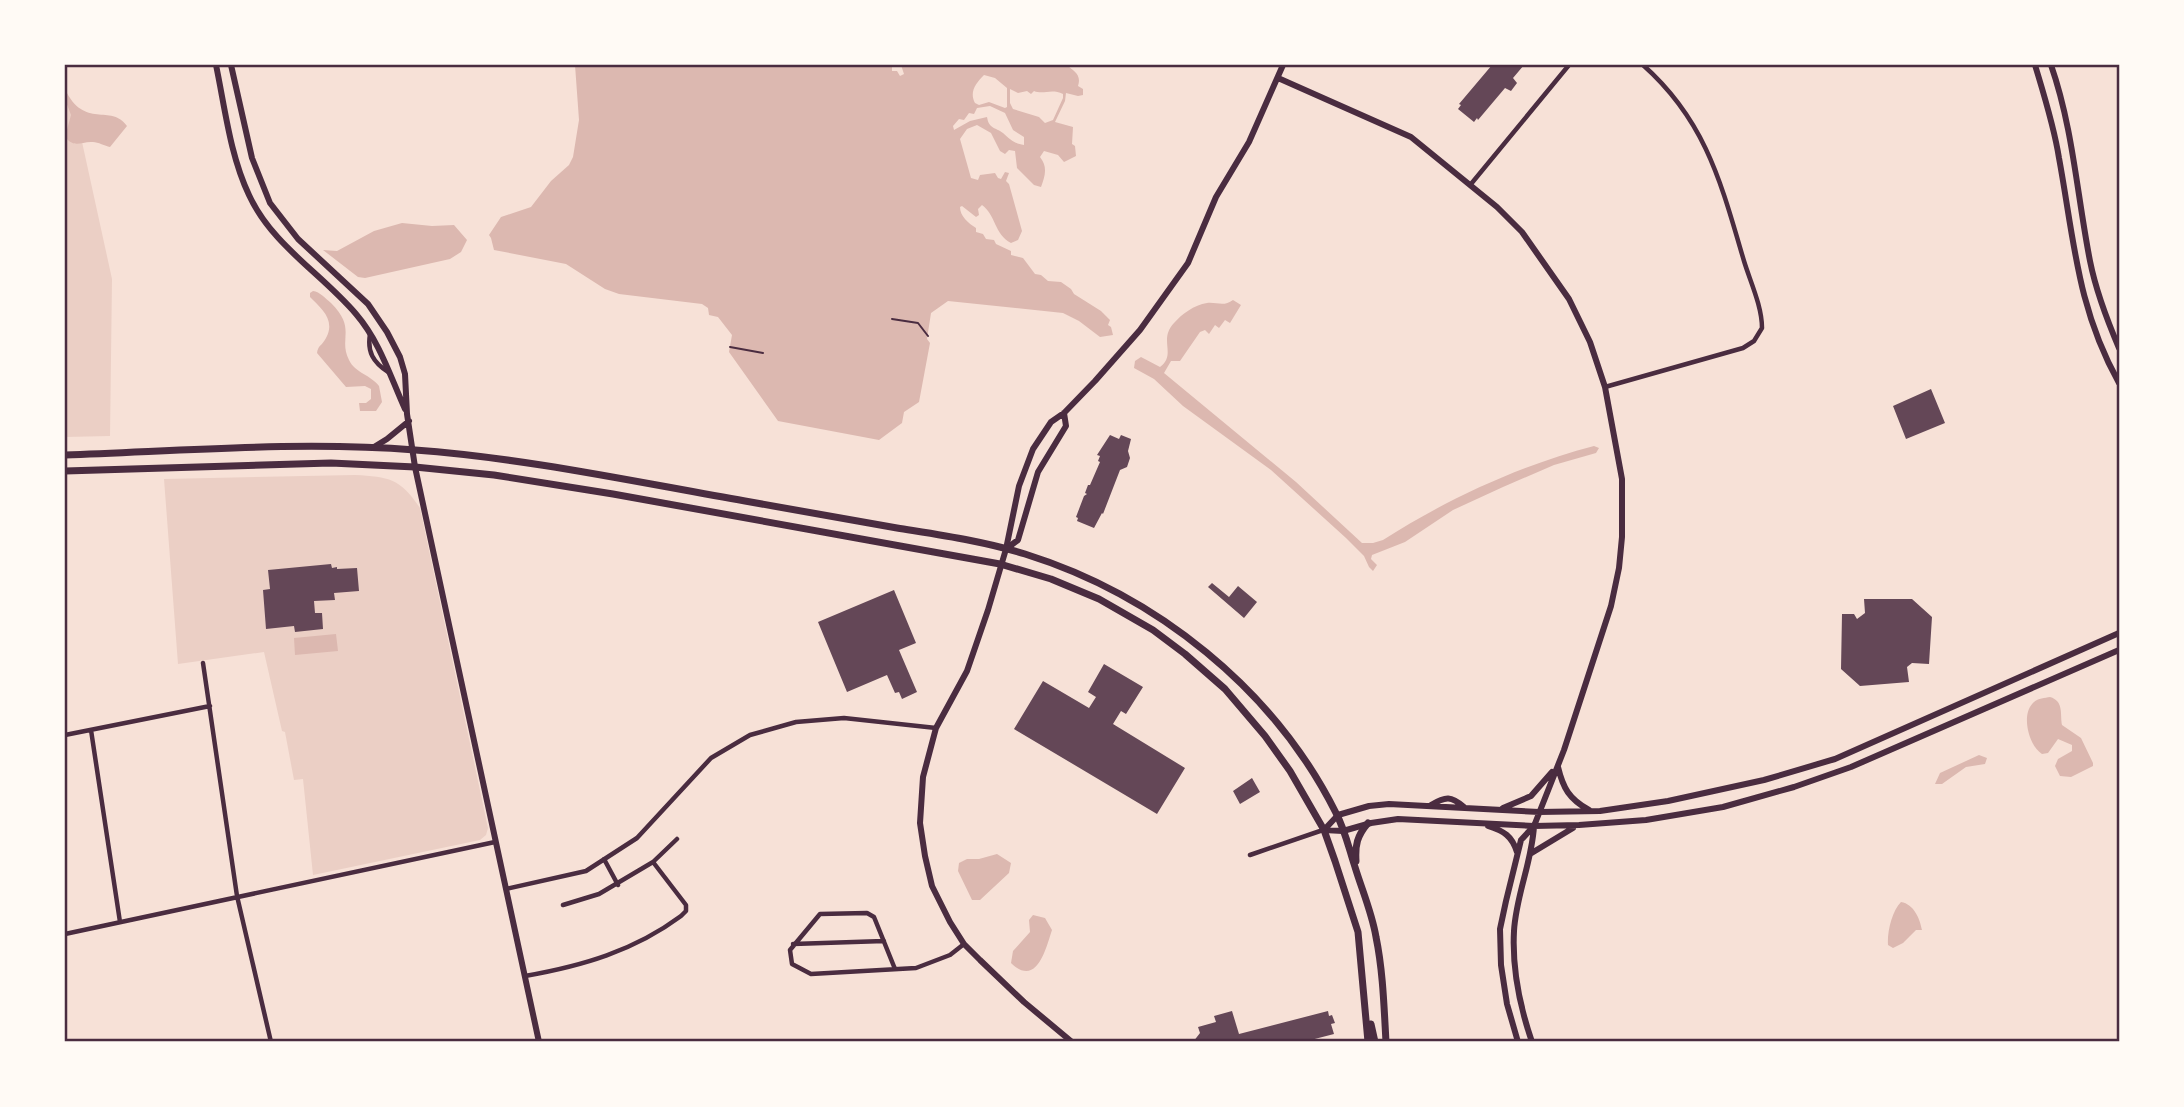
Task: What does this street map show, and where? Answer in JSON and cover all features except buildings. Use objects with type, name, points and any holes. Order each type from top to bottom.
[{"type":"main road","points":[[65,455],[321,446],[466,455],[620,479],[965,540],[1006,549],[1048,563],[1128,598],[1170,623],[1245,688],[1313,772],[1338,815],[1377,939],[1386,1042]]},
{"type":"main road","points":[[65,471],[331,463],[415,467],[494,475],[1000,564],[1051,579],[1099,599],[1153,630],[1185,654],[1234,699],[1290,771],[1324,830],[1358,932],[1368,1042]]},
{"type":"main road","points":[[1357,872],[1357,837],[1368,824]]},
{"type":"main road","points":[[1366,1003],[1375,1042]]},
{"type":"street","points":[[216,65],[236,160],[249,195],[261,217],[289,251],[353,311],[370,333],[408,418]]},
{"type":"street","points":[[231,65],[251,158],[263,189],[288,228],[349,284],[382,322],[405,374],[415,467],[539,1042]]},
{"type":"street","points":[[1072,1042],[1024,1002],[964,944],[950,922],[932,886],[922,842],[920,799],[928,757],[936,728],[967,671],[988,610],[1006,549],[1026,463],[1051,422],[1064,413],[1140,330],[1188,263],[1216,197],[1249,142],[1283,65]]},
{"type":"street","points":[[1471,184],[1569,65]]},
{"type":"street","points":[[1605,387],[1743,348],[1754,341],[1762,328],[1712,157],[1679,102],[1643,65]]},
{"type":"street","points":[[2035,65],[2059,155],[2077,271],[2100,343],[2119,383]]},
{"type":"street","points":[[2051,65],[2072,145],[2092,268],[2119,348]]},
{"type":"street","points":[[1278,78],[1411,137],[1471,184],[1522,232],[1569,299],[1590,342],[1605,387],[1622,479],[1619,568],[1611,606],[1558,765],[1534,826],[1514,931],[1520,1001],[1532,1042]]},
{"type":"street","points":[[1006,549],[1018,540],[1038,472],[1066,426],[1064,413]]},
{"type":"street","points":[[372,448],[387,439],[408,418]]},
{"type":"street","points":[[1324,830],[1338,815],[1369,806],[1389,804],[1539,812],[1590,811],[1687,798],[1764,780],[1835,759],[2119,633]]},
{"type":"street","points":[[1250,855],[1324,830],[1343,831],[1398,819],[1534,826],[1579,825],[1677,816],[1732,804],[1802,785],[1866,761],[2119,650]]},
{"type":"street","points":[[203,663],[237,896],[271,1042]]},
{"type":"street","points":[[65,735],[210,706]]},
{"type":"street","points":[[506,889],[586,871],[637,838],[711,758],[750,735],[796,722],[844,718],[936,728]]},
{"type":"street","points":[[91,730],[120,922]]},
{"type":"street","points":[[1498,810],[1531,796],[1558,765]]},
{"type":"street","points":[[1558,765],[1566,793],[1590,811]]},
{"type":"street","points":[[1476,822],[1501,830],[1513,840],[1518,853]]},
{"type":"street","points":[[1530,854],[1562,832],[1579,825]]},
{"type":"street","points":[[1517,1040],[1507,1004],[1501,965],[1500,929],[1521,840],[1534,826]]},
{"type":"street","points":[[563,905],[618,885],[653,862],[677,839]]},
{"type":"street","points":[[65,934],[495,842]]},
{"type":"street","points":[[604,859],[618,885]]},
{"type":"street","points":[[524,976],[600,959],[659,933],[681,916],[686,911],[686,905],[653,862]]},
{"type":"street","points":[[895,969],[874,917],[867,913],[820,914],[792,944],[790,950],[792,964],[804,973],[895,969],[916,968],[950,955],[964,944]]},
{"type":"street","points":[[1500,929],[1514,931]]},
{"type":"street","points":[[792,944],[884,941]]},
{"type":"path","points":[[892,319],[918,323],[928,336]]},
{"type":"path","points":[[730,347],[763,352]]},
{"type":"shaded area","points":[[575,65],[892,65],[892,71],[897,71],[900,76],[904,74],[901,65],[1067,65],[1078,76],[1078,86],[1083,89],[1083,95],[1066,93],[1055,122],[1073,127],[1072,144],[1075,146],[1076,156],[1064,162],[1058,155],[1044,151],[1040,157],[1045,168],[1041,187],[1034,185],[1017,168],[1015,151],[1009,150],[1005,154],[1000,151],[991,133],[977,125],[967,129],[960,139],[971,178],[978,180],[980,175],[995,173],[1001,179],[1005,172],[1009,173],[1006,181],[1022,231],[1018,240],[1011,243],[1005,239],[982,205],[976,217],[962,206],[960,210],[965,219],[976,228],[976,232],[1011,251],[1011,255],[1023,258],[1035,274],[1048,281],[1061,282],[1101,311],[1110,320],[1108,325],[1113,335],[1100,337],[1063,313],[948,301],[931,313],[927,339],[930,343],[919,402],[904,412],[902,423],[879,440],[778,421],[729,352],[732,335],[718,317],[709,315],[708,308],[702,304],[619,294],[605,289],[566,264],[494,250],[489,235],[501,217],[531,207],[551,181],[569,165],[573,157],[579,120]],"holes":[[[984,75],[995,78],[1007,88],[1007,107],[989,102],[979,105],[975,103],[973,91]],[[1010,89],[1018,93],[1027,91],[1031,94],[1034,91],[1063,94],[1053,120],[1045,123],[1039,117],[1013,109]],[[990,106],[1005,113],[1013,130],[1024,137],[1024,145],[989,124],[987,117],[970,121],[954,130],[953,126],[959,119],[964,120],[969,113],[974,114],[977,108]]]},
{"type":"shaded area","points":[[65,89],[80,109],[113,116],[121,119],[127,126],[110,147],[95,142],[75,144],[65,137],[71,115],[65,99]]},
{"type":"shaded area","points":[[65,93],[77,119],[112,279],[110,436],[65,437]]},
{"type":"shaded area","points":[[402,223],[454,225],[467,240],[461,252],[450,259],[365,278],[358,277],[323,250],[337,251],[374,231]]},
{"type":"shaded area","points":[[313,291],[339,312],[345,327],[345,345],[349,360],[379,386],[382,402],[376,411],[360,411],[359,403],[366,403],[371,399],[371,389],[365,386],[346,387],[317,353],[329,332],[329,326],[326,315],[310,297]]},
{"type":"shaded area","points":[[1233,300],[1241,305],[1230,323],[1225,320],[1219,328],[1215,325],[1209,334],[1205,330],[1200,332],[1180,361],[1171,361],[1164,373],[1296,482],[1362,543],[1383,540],[1459,497],[1512,473],[1594,446],[1599,448],[1596,453],[1554,465],[1453,510],[1405,542],[1372,555],[1371,559],[1377,565],[1373,571],[1364,556],[1346,538],[1271,470],[1183,406],[1154,379],[1134,368],[1135,361],[1141,357],[1160,367],[1165,362],[1167,335],[1177,320],[1189,310],[1202,304],[1223,304]]},
{"type":"shaded area","points":[[355,475],[393,481],[406,490],[420,508],[488,828],[486,835],[480,840],[313,875],[303,779],[294,780],[285,732],[282,731],[264,652],[178,664],[164,479]]},
{"type":"shaded area","points":[[336,634],[338,651],[295,655],[294,638]]},
{"type":"shaded area","points":[[2050,697],[2059,705],[2062,725],[2081,738],[2093,763],[2093,766],[2071,777],[2060,776],[2055,766],[2058,759],[2072,751],[2072,745],[2058,739],[2048,753],[2042,754],[2033,744],[2028,730],[2030,707],[2037,700]]},
{"type":"shaded area","points":[[1979,755],[1987,758],[1985,764],[1966,767],[1942,784],[1935,784],[1940,773]]},
{"type":"shaded area","points":[[997,854],[1011,863],[1009,873],[980,900],[972,900],[958,871],[959,863]]},
{"type":"shaded area","points":[[1901,902],[1913,909],[1922,930],[1916,930],[1903,943],[1893,948],[1888,945],[1889,928]]},
{"type":"shaded area","points":[[1033,915],[1045,918],[1052,930],[1039,963],[1028,971],[1011,963],[1013,951],[1030,932],[1029,920]]}]
